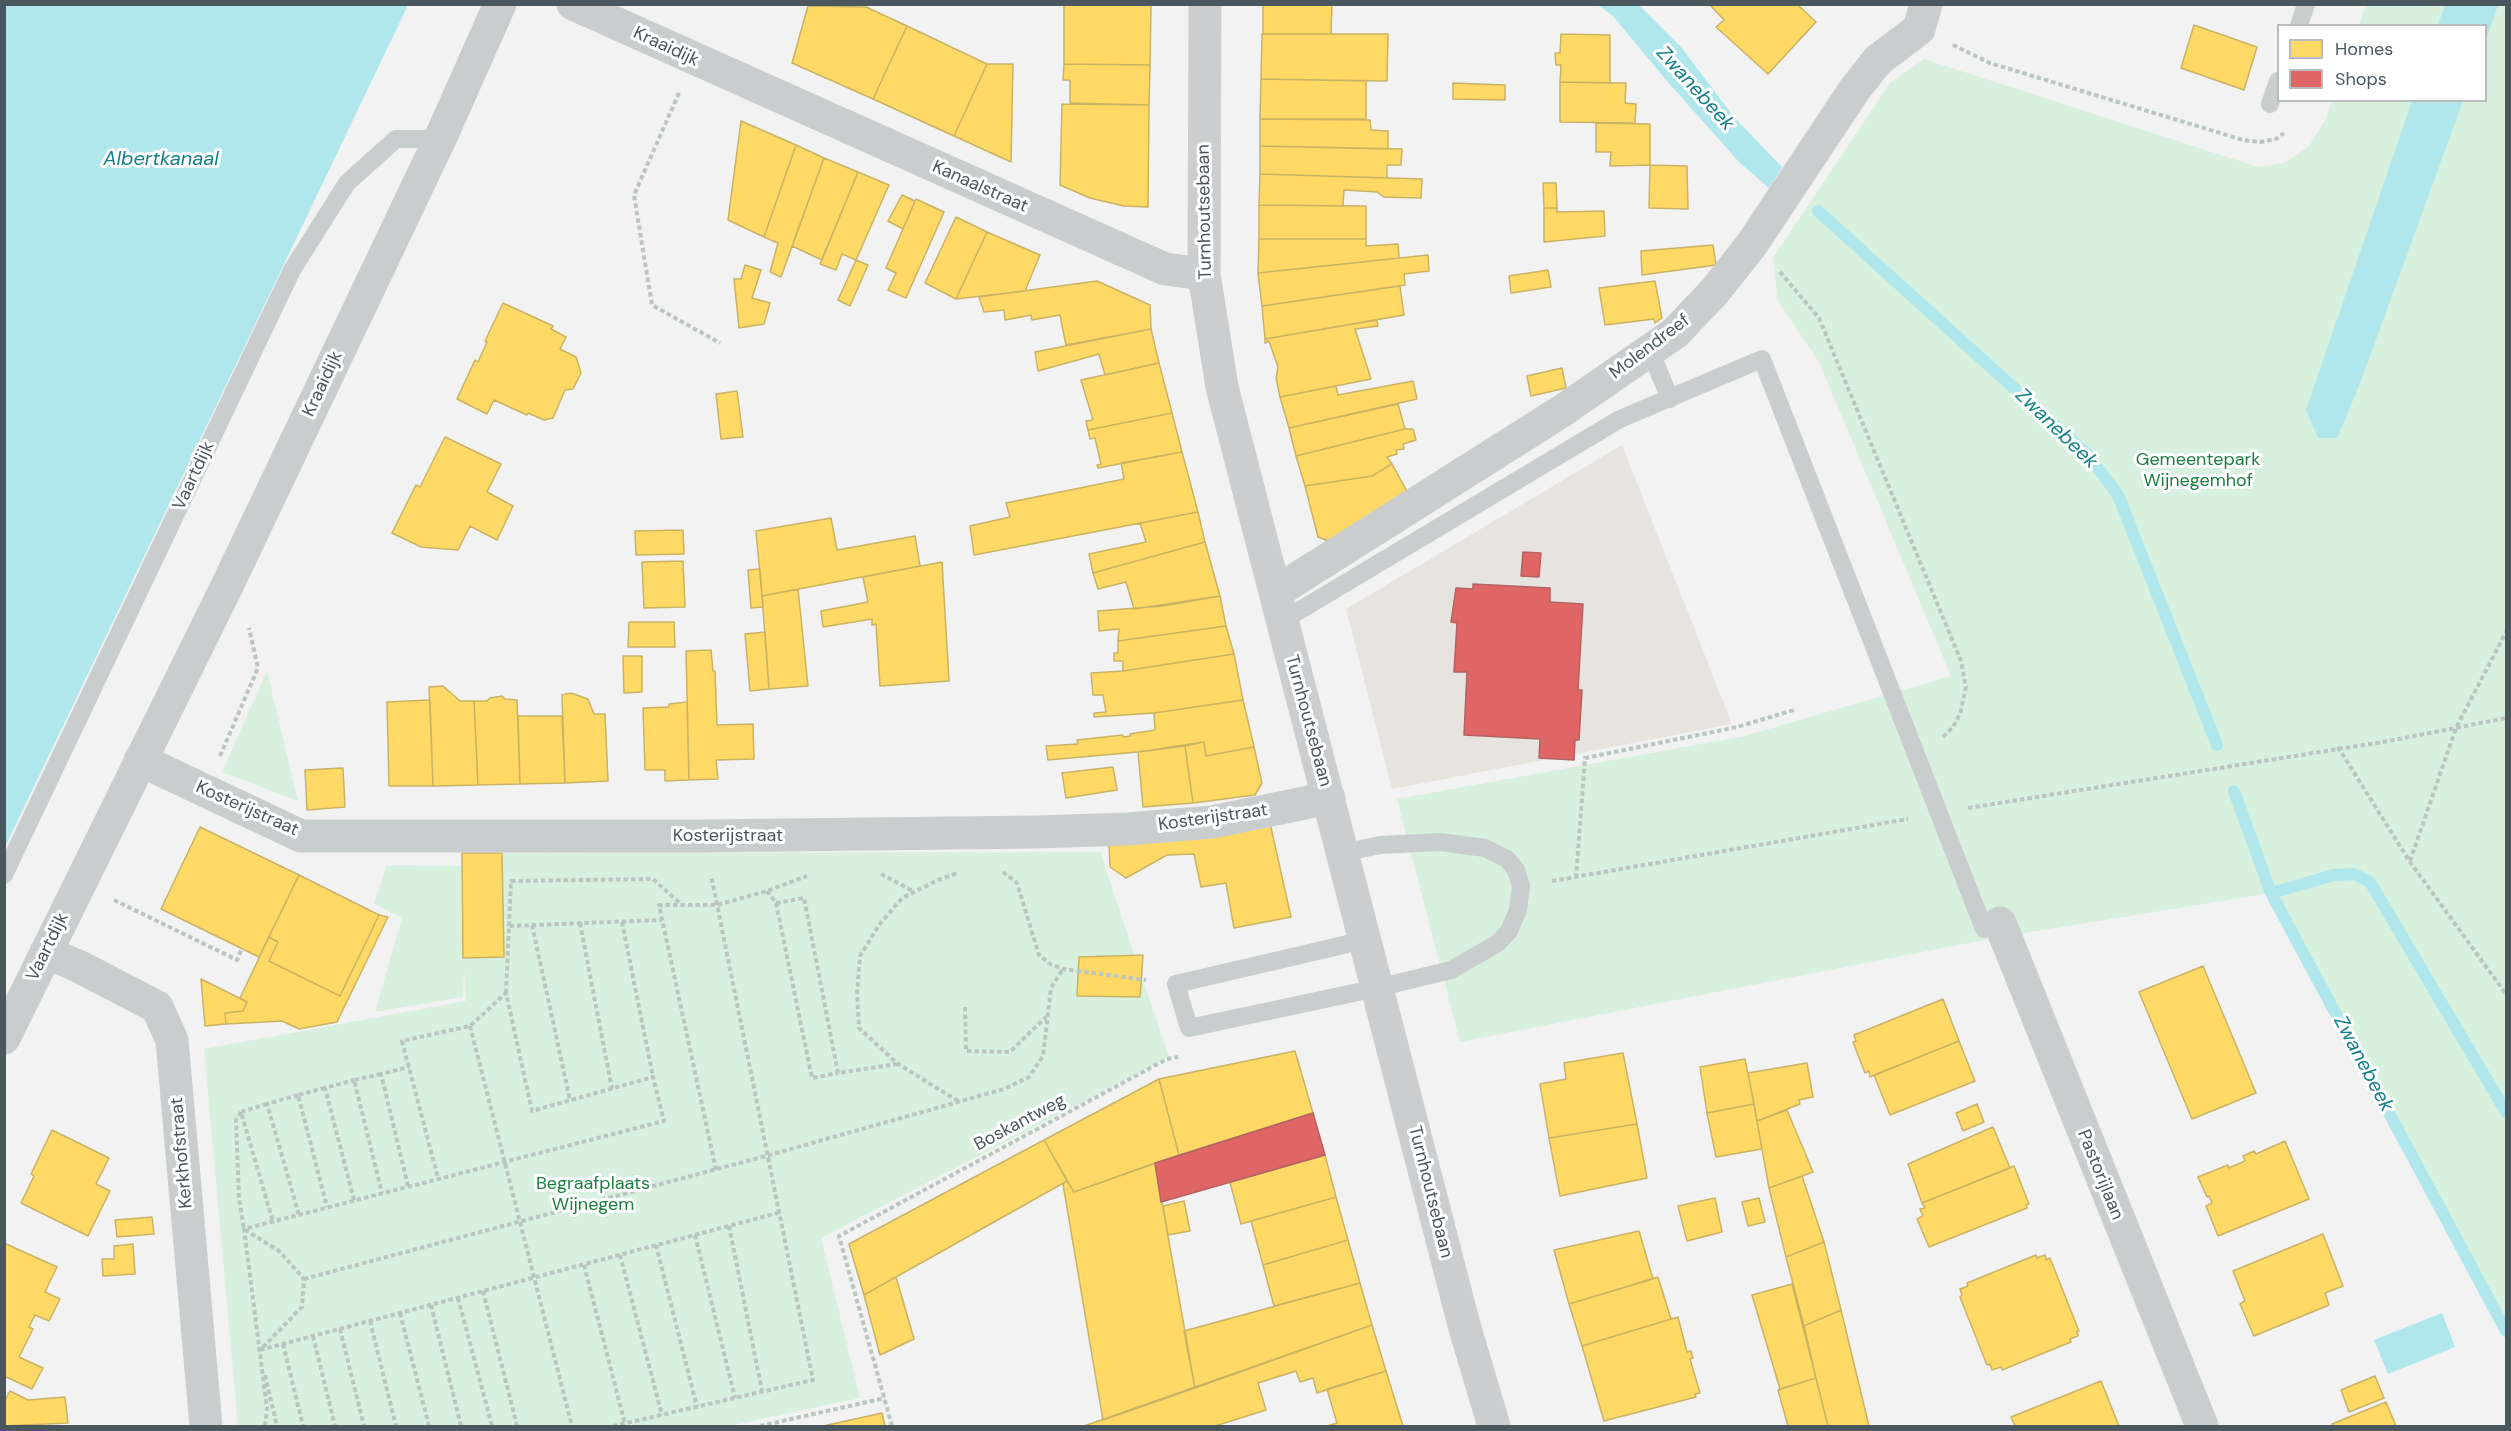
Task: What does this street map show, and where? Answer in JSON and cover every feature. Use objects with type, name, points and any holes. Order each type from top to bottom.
[{"type":"main road","name":"Turnhoutsebaan","points":[[1205,4],[1204,274],[1222,387],[1464,1325],[1494,1426]]},
{"type":"street","name":"Kraaidijk","points":[[140,760],[440,139],[500,4]]},
{"type":"street","name":"Kraaidijk","points":[[573,4],[760,90]]},
{"type":"street","name":"Molendreef","points":[[1279,606],[1675,333],[1721,285],[1752,243],[1855,88],[1878,60],[1922,17]]},
{"type":"street","name":"Kanaalstraat","points":[[760,90],[1165,269],[1204,274]]},
{"type":"street","name":"Kosterijstraat","points":[[140,760],[301,836],[703,836],[1128,829],[1212,822],[1329,798]]},
{"type":"street","name":"Vaartdijk","points":[[4,1038],[140,760]]},
{"type":"street","name":"Pastorijlaan","points":[[2000,922],[2202,1426]]},
{"type":"street","name":"Kerkhofstraat","points":[[46,952],[157,1007],[172,1040],[206,1426]]},
{"type":"lane","points":[[2300,24],[2306,4]]},
{"type":"lane","points":[[2270,104],[2277,84]]},
{"type":"lane","name":"Vaartdijk","points":[[4,875],[292,270],[347,183],[396,139],[440,139]]},
{"type":"lane","points":[[1650,350],[1670,399]]},
{"type":"lane","points":[[1279,606],[1620,419],[1762,359],[1984,928],[2000,922]]},
{"type":"lane","points":[[1342,853],[1380,845],[1440,842],[1485,848],[1507,859],[1516,870],[1521,886],[1518,910],[1509,931],[1498,943],[1451,970],[1189,1028],[1176,984],[1365,940]]},
{"type":"path","points":[[1922,17],[1990,63],[2243,140],[2260,142]]},
{"type":"path","points":[[694,60],[634,195],[652,305],[720,343]]},
{"type":"path","points":[[1752,243],[1795,287],[1819,318],[1961,661],[1966,687],[1960,714],[1953,728],[1936,743]]},
{"type":"path","points":[[2410,862],[2456,728],[2506,632]]},
{"type":"path","points":[[1575,878],[1585,758],[1737,727],[1794,710]]},
{"type":"path","points":[[1521,886],[2338,747],[2389,741],[2506,718]]},
{"type":"path","points":[[2338,747],[2410,862],[2506,994]]},
{"type":"path","points":[[613,1426],[813,1380],[703,836]]},
{"type":"path","points":[[994,869],[1006,872],[1017,883],[1039,955],[1050,964],[1064,969],[1176,984]]},
{"type":"path","points":[[959,1101],[898,1064],[860,1028],[857,993],[860,956],[879,925],[902,898],[938,880],[963,871]]},
{"type":"path","points":[[871,874],[882,874],[914,892]]},
{"type":"path","points":[[716,1170],[658,905],[717,905],[767,891],[804,876],[815,876]]},
{"type":"path","points":[[653,1077],[532,1110],[506,993],[511,881],[652,879],[682,905]]},
{"type":"path","points":[[767,891],[776,903],[812,1078],[898,1064]]},
{"type":"path","points":[[776,903],[804,898],[838,1073]]},
{"type":"path","points":[[108,909],[113,900],[237,960],[242,948]]},
{"type":"path","points":[[509,926],[662,920]]},
{"type":"path","points":[[244,1229],[664,1121],[622,922]]},
{"type":"path","points":[[580,923],[612,1089]]},
{"type":"path","points":[[532,925],[570,1100]]},
{"type":"path","points":[[304,1279],[716,1170],[1004,1089],[1029,1077],[1043,1056],[1051,988],[1064,969]]},
{"type":"path","points":[[438,1179],[402,1041],[470,1026],[506,993]]},
{"type":"path","points":[[965,1007],[966,1051],[1010,1052],[1047,1017]]},
{"type":"path","points":[[470,1026],[572,1426]]},
{"type":"path","name":"Boskantweg","points":[[892,1426],[840,1236],[1167,1059],[1189,1055]]},
{"type":"path","points":[[265,1426],[267,1408],[239,1199],[236,1120],[241,1112],[267,1104],[409,1067]]},
{"type":"path","points":[[381,1074],[408,1186]]},
{"type":"path","points":[[354,1080],[382,1193]]},
{"type":"path","points":[[325,1088],[354,1200]]},
{"type":"path","points":[[298,1095],[327,1208]]},
{"type":"path","points":[[267,1104],[299,1215]]},
{"type":"path","points":[[241,1112],[273,1221]]},
{"type":"path","points":[[260,1350],[778,1213]]},
{"type":"path","points":[[729,1226],[762,1391]]},
{"type":"path","points":[[244,1229],[279,1251],[304,1279],[302,1307],[260,1350]]},
{"type":"path","points":[[695,1235],[735,1398]]},
{"type":"path","points":[[656,1245],[697,1407]]},
{"type":"path","points":[[620,1255],[662,1415]]},
{"type":"path","points":[[584,1264],[625,1424]]},
{"type":"path","points":[[483,1291],[517,1426]]},
{"type":"path","points":[[458,1298],[492,1426]]},
{"type":"path","points":[[431,1305],[460,1426]]},
{"type":"path","points":[[400,1313],[429,1426]]},
{"type":"path","points":[[370,1321],[396,1426]]},
{"type":"path","points":[[340,1329],[364,1426]]},
{"type":"path","points":[[313,1336],[335,1426]]},
{"type":"path","points":[[283,1344],[303,1426]]},
{"type":"path","points":[[260,1350],[277,1426]]},
{"type":"path","points":[[760,1426],[885,1398]]},
{"type":"shaded area","points":[[1622,445],[1732,724],[1392,789],[1346,609]]},
{"type":"green space","name":"Gemeentepark Wijnegemhof","points":[[2366,5],[2506,5],[2506,1331],[2271,893],[1994,938],[1460,1042],[1397,799],[1745,736],[1951,676],[1819,362],[1778,301],[1773,258],[1890,83],[1924,59],[2258,167],[2285,163],[2309,146],[2325,120],[2332,102],[2487,102],[2487,24],[2359,24]]},
{"type":"green space","points":[[267,671],[298,801],[222,772]]},
{"type":"green space","name":"Begraafplaats Wijnegem","points":[[1100,852],[1169,1057],[821,1238],[860,1398],[729,1426],[238,1426],[204,1049],[466,1001],[464,968],[463,997],[375,1012],[402,918],[374,904],[387,865],[462,866],[462,853]]},
{"type":"water","name":"Albertkanaal","points":[[4,5],[408,5],[5,847]]},
{"type":"water","points":[[1598,5],[1639,5],[1681,47],[1733,116],[1782,167],[1769,188],[1739,162],[1613,16]]},
{"type":"water","points":[[2445,5],[2498,5],[2487,37],[2487,24],[2438,24]]},
{"type":"water","points":[[2412,102],[2463,102],[2359,386],[2337,438],[2318,438],[2306,410]]},
{"type":"water","points":[[2442,1313],[2455,1347],[2388,1374],[2374,1340]]},
{"type":"building: Homes","points":[[1064,4],[1151,4],[1150,65],[1064,64]]},
{"type":"building: Homes","points":[[1263,4],[1332,4],[1331,34],[1263,34]]},
{"type":"building: Homes","points":[[1709,4],[1797,4],[1816,22],[1768,74],[1716,27],[1724,20]]},
{"type":"building: Homes","points":[[808,6],[866,7],[907,26],[873,99],[792,63]]},
{"type":"building: Homes","points":[[2194,25],[2257,47],[2244,90],[2181,68]]},
{"type":"building: Homes","points":[[907,26],[987,64],[954,136],[873,99]]},
{"type":"building: Homes","points":[[1262,34],[1388,34],[1387,81],[1261,79]]},
{"type":"building: Homes","points":[[1561,34],[1610,35],[1610,83],[1560,82],[1561,65],[1556,65],[1555,53],[1560,53]]},
{"type":"building: Homes","points":[[987,64],[1013,64],[1011,162],[954,136]]},
{"type":"building: Homes","points":[[1064,64],[1150,65],[1149,105],[1070,103],[1070,80],[1063,80]]},
{"type":"building: Homes","points":[[1261,79],[1366,81],[1366,119],[1260,119]]},
{"type":"building: Homes","points":[[1560,82],[1626,83],[1625,103],[1636,104],[1635,123],[1560,122]]},
{"type":"building: Homes","points":[[1453,83],[1505,85],[1505,100],[1453,99]]},
{"type":"building: Homes","points":[[1062,104],[1149,105],[1148,207],[1124,206],[1090,198],[1060,185]]},
{"type":"building: Homes","points":[[1260,119],[1370,120],[1371,130],[1388,131],[1388,149],[1260,146]]},
{"type":"building: Homes","points":[[741,121],[796,145],[764,237],[728,220]]},
{"type":"building: Homes","points":[[1596,123],[1650,124],[1650,165],[1610,166],[1611,152],[1596,152]]},
{"type":"building: Homes","points":[[796,145],[824,158],[781,277],[770,272],[778,243],[764,237]]},
{"type":"building: Homes","points":[[1260,146],[1402,149],[1401,165],[1387,165],[1387,178],[1260,174]]},
{"type":"building: Homes","points":[[824,158],[858,172],[822,260],[792,246]]},
{"type":"building: Homes","points":[[1650,165],[1687,166],[1688,209],[1649,208]]},
{"type":"building: Homes","points":[[858,172],[889,185],[856,260],[842,254],[836,270],[820,264]]},
{"type":"building: Homes","points":[[1260,174],[1422,179],[1421,198],[1384,197],[1377,192],[1344,190],[1343,206],[1259,205]]},
{"type":"building: Homes","points":[[1543,183],[1556,183],[1557,208],[1544,208]]},
{"type":"building: Homes","points":[[902,195],[915,201],[903,229],[888,221]]},
{"type":"building: Homes","points":[[916,199],[944,212],[906,298],[888,290],[896,273],[886,268]]},
{"type":"building: Homes","points":[[1259,205],[1366,206],[1366,239],[1259,239]]},
{"type":"building: Homes","points":[[1544,208],[1557,208],[1557,212],[1604,211],[1605,236],[1544,242]]},
{"type":"building: Homes","points":[[956,217],[987,232],[956,299],[925,283]]},
{"type":"building: Homes","points":[[987,232],[1040,255],[1025,291],[956,299]]},
{"type":"building: Homes","points":[[1259,239],[1366,239],[1366,246],[1398,244],[1399,258],[1258,273]]},
{"type":"building: Homes","points":[[1713,245],[1716,265],[1642,275],[1641,251]]},
{"type":"building: Homes","points":[[1428,255],[1429,271],[1404,274],[1405,285],[1262,306],[1258,273]]},
{"type":"building: Homes","points":[[856,260],[868,265],[850,306],[838,300]]},
{"type":"building: Homes","points":[[745,265],[761,270],[752,298],[770,303],[764,324],[739,328],[734,279],[741,279]]},
{"type":"building: Homes","points":[[1548,270],[1551,287],[1511,293],[1509,276]]},
{"type":"building: Homes","points":[[1097,281],[1150,305],[1151,329],[1066,345],[1060,315],[1032,320],[1031,315],[1005,320],[1004,310],[984,312],[979,297]]},
{"type":"building: Homes","points":[[1655,281],[1662,318],[1655,323],[1654,319],[1605,325],[1599,288]]},
{"type":"building: Homes","points":[[1400,286],[1404,315],[1265,339],[1262,306]]},
{"type":"building: Homes","points":[[503,303],[553,326],[551,329],[566,337],[560,349],[576,357],[581,373],[573,389],[565,390],[553,418],[544,420],[528,413],[527,415],[494,400],[487,414],[457,399],[475,360],[478,362]]},
{"type":"building: Homes","points":[[1377,320],[1378,326],[1355,329],[1371,379],[1280,397],[1276,378],[1278,367],[1269,341],[1265,343],[1265,339]]},
{"type":"building: Homes","points":[[1151,329],[1159,363],[1105,375],[1099,354],[1038,371],[1035,352]]},
{"type":"building: Homes","points":[[1159,363],[1172,413],[1088,430],[1086,421],[1093,420],[1081,380]]},
{"type":"building: Homes","points":[[1562,368],[1566,388],[1531,396],[1527,376]]},
{"type":"building: Homes","points":[[1413,381],[1417,399],[1289,428],[1280,397],[1336,386],[1338,395]]},
{"type":"building: Homes","points":[[737,391],[743,437],[721,439],[716,394]]},
{"type":"building: Homes","points":[[1398,404],[1405,429],[1296,456],[1289,428]]},
{"type":"building: Homes","points":[[1172,413],[1182,452],[1098,468],[1097,465],[1101,464],[1095,438],[1090,439],[1088,430]]},
{"type":"building: Homes","points":[[1413,429],[1416,440],[1403,444],[1404,449],[1396,450],[1397,454],[1387,457],[1392,464],[1372,476],[1305,486],[1296,456]]},
{"type":"building: Homes","points":[[445,437],[501,464],[487,492],[513,506],[497,540],[470,526],[458,550],[421,547],[392,533],[416,485],[420,487]]},
{"type":"building: Homes","points":[[1182,452],[1198,512],[974,555],[970,526],[1010,517],[1006,503],[1124,479],[1121,463]]},
{"type":"building: Homes","points":[[1392,464],[1408,493],[1331,542],[1318,537],[1305,486],[1372,476]]},
{"type":"building: Homes","points":[[1198,512],[1205,542],[1093,573],[1089,554],[1146,542],[1140,523]]},
{"type":"building: Homes","points":[[831,518],[837,550],[915,536],[920,566],[762,596],[756,531]]},
{"type":"building: Homes","points":[[683,530],[684,554],[636,555],[635,531]]},
{"type":"building: Homes","points":[[1205,542],[1220,596],[1134,609],[1126,582],[1098,589],[1093,573]]},
{"type":"building: Homes","points":[[683,561],[685,607],[644,608],[642,562]]},
{"type":"building: Homes","points":[[942,562],[949,681],[880,686],[876,624],[872,625],[872,619],[823,627],[821,611],[868,602],[863,577]]},
{"type":"building: Homes","points":[[760,569],[763,607],[751,608],[748,570]]},
{"type":"building: Homes","points":[[798,589],[808,686],[769,689],[762,596]]},
{"type":"building: Homes","points":[[1220,596],[1226,626],[1118,641],[1119,629],[1099,631],[1098,611],[1163,606]]},
{"type":"building: Homes","points":[[629,622],[674,622],[675,647],[628,647]]},
{"type":"building: Homes","points":[[1226,626],[1234,654],[1123,671],[1123,661],[1114,661],[1114,653],[1118,653],[1118,641]]},
{"type":"building: Homes","points":[[765,632],[769,689],[750,691],[745,634]]},
{"type":"building: Homes","points":[[711,650],[713,671],[715,671],[717,725],[753,724],[754,759],[716,760],[718,779],[689,780],[686,651]]},
{"type":"building: Homes","points":[[1234,654],[1243,700],[1154,713],[1094,717],[1094,713],[1106,712],[1103,695],[1093,695],[1091,673],[1123,671]]},
{"type":"building: Homes","points":[[623,656],[642,656],[642,692],[624,693]]},
{"type":"building: Homes","points":[[443,686],[460,701],[474,701],[478,785],[433,786],[429,687]]},
{"type":"building: Homes","points":[[571,693],[588,699],[594,714],[605,714],[608,781],[565,783],[562,695]]},
{"type":"building: Homes","points":[[502,696],[505,699],[517,700],[520,784],[478,785],[474,701],[487,701],[490,698]]},
{"type":"building: Homes","points":[[430,700],[433,786],[389,786],[387,702]]},
{"type":"building: Homes","points":[[1243,700],[1254,747],[1206,756],[1204,742],[1138,752],[1048,760],[1046,746],[1078,744],[1077,740],[1131,736],[1130,734],[1155,730],[1154,713]]},
{"type":"building: Homes","points":[[687,702],[689,780],[665,781],[665,770],[645,770],[643,708],[669,707],[669,704]]},
{"type":"building: Homes","points":[[518,716],[562,716],[565,783],[520,784]]},
{"type":"building: Homes","points":[[1204,742],[1206,756],[1254,747],[1262,783],[1255,795],[1193,803],[1185,746]]},
{"type":"building: Homes","points":[[1185,746],[1193,803],[1143,807],[1138,752]]},
{"type":"building: Homes","points":[[1113,767],[1117,790],[1066,798],[1062,773]]},
{"type":"building: Homes","points":[[343,768],[345,807],[307,810],[305,770]]},
{"type":"building: Homes","points":[[1270,823],[1291,917],[1234,928],[1226,883],[1201,887],[1194,854],[1167,855],[1126,878],[1110,867],[1109,843]]},
{"type":"building: Homes","points":[[200,827],[299,875],[259,957],[161,909]]},
{"type":"building: Homes","points":[[462,853],[502,853],[504,957],[463,958]]},
{"type":"building: Homes","points":[[299,875],[379,915],[340,996],[269,961],[278,942],[269,937]]},
{"type":"building: Homes","points":[[379,915],[388,917],[337,1022],[299,1029],[282,1021],[226,1024],[225,1013],[243,1011],[247,1002],[240,998],[269,937],[278,942],[269,961],[340,996]]},
{"type":"building: Homes","points":[[1143,955],[1140,997],[1077,996],[1079,957]]},
{"type":"building: Homes","points":[[2203,966],[2256,1093],[2192,1119],[2139,992]]},
{"type":"building: Homes","points":[[201,979],[247,1002],[243,1011],[225,1013],[226,1024],[205,1026]]},
{"type":"building: Homes","points":[[1943,999],[1959,1041],[1870,1077],[1869,1071],[1865,1073],[1853,1042],[1856,1041],[1854,1035]]},
{"type":"building: Homes","points":[[1959,1041],[1975,1081],[1890,1115],[1874,1075]]},
{"type":"building: Homes","points":[[1295,1051],[1313,1113],[1179,1155],[1159,1079]]},
{"type":"building: Homes","points":[[1623,1053],[1637,1124],[1549,1138],[1540,1084],[1566,1079],[1564,1063]]},
{"type":"building: Homes","points":[[1745,1059],[1754,1104],[1707,1113],[1700,1067]]},
{"type":"building: Homes","points":[[1807,1063],[1813,1097],[1799,1100],[1800,1104],[1757,1121],[1748,1073]]},
{"type":"building: Homes","points":[[1159,1079],[1179,1155],[1074,1192],[1044,1140]]},
{"type":"building: Homes","points":[[1754,1104],[1762,1149],[1716,1157],[1707,1113]]},
{"type":"building: Homes","points":[[1977,1104],[1984,1122],[1963,1131],[1956,1113]]},
{"type":"building: Homes","points":[[1787,1110],[1813,1172],[1769,1188],[1757,1121]]},
{"type":"building: Homes","points":[[1637,1124],[1647,1178],[1560,1196],[1549,1138]]},
{"type":"building: Homes","points":[[1993,1127],[2010,1168],[1922,1203],[1908,1164]]},
{"type":"building: Homes","points":[[52,1130],[109,1158],[96,1184],[110,1191],[88,1236],[21,1203],[34,1176],[31,1174]]},
{"type":"building: Homes","points":[[1044,1140],[1067,1181],[864,1295],[849,1244]]},
{"type":"building: Homes","points":[[2285,1141],[2309,1199],[2218,1236],[2206,1206],[2212,1203],[2198,1177],[2228,1165],[2229,1168],[2245,1161],[2243,1156],[2254,1151],[2256,1154]]},
{"type":"building: Homes","points":[[1325,1155],[1336,1197],[1241,1224],[1230,1182]]},
{"type":"building: Homes","points":[[1155,1163],[1195,1388],[1103,1420],[1063,1184],[1067,1181],[1074,1192]]},
{"type":"building: Homes","points":[[2014,1166],[2029,1204],[2026,1205],[2027,1208],[1929,1247],[1917,1219],[1923,1216],[1920,1209],[1925,1208],[1922,1203]]},
{"type":"building: Homes","points":[[1802,1176],[1824,1242],[1786,1257],[1769,1188]]},
{"type":"building: Homes","points":[[1336,1197],[1348,1240],[1263,1265],[1251,1221]]},
{"type":"building: Homes","points":[[1715,1198],[1722,1232],[1687,1241],[1678,1206]]},
{"type":"building: Homes","points":[[1759,1198],[1765,1222],[1748,1226],[1742,1202]]},
{"type":"building: Homes","points":[[1184,1201],[1190,1231],[1168,1235],[1163,1206]]},
{"type":"building: Homes","points":[[152,1217],[154,1234],[117,1237],[115,1220]]},
{"type":"building: Homes","points":[[1639,1231],[1653,1279],[1569,1304],[1554,1250]]},
{"type":"building: Homes","points":[[2323,1234],[2343,1286],[2325,1293],[2329,1305],[2254,1336],[2240,1304],[2245,1301],[2233,1271]]},
{"type":"building: Homes","points":[[1348,1240],[1360,1283],[1274,1306],[1263,1265]]},
{"type":"building: Homes","points":[[1824,1242],[1841,1310],[1804,1326],[1786,1257]]},
{"type":"building: Homes","points":[[4,1243],[57,1267],[45,1292],[60,1299],[49,1321],[35,1315],[29,1327],[33,1329],[19,1357],[43,1368],[32,1389],[4,1376]]},
{"type":"building: Homes","points":[[133,1244],[135,1274],[103,1276],[102,1259],[114,1259],[114,1246]]},
{"type":"building: Homes","points":[[2036,1255],[2037,1258],[2045,1255],[2046,1260],[2050,1258],[2079,1331],[2077,1331],[2078,1336],[2070,1339],[2071,1342],[2002,1370],[2001,1367],[1992,1370],[1990,1364],[1987,1365],[1960,1297],[1962,1295],[1960,1289],[1968,1286],[1967,1283]]},
{"type":"building: Homes","points":[[896,1277],[914,1339],[880,1355],[864,1295]]},
{"type":"building: Homes","points":[[1658,1277],[1671,1319],[1582,1346],[1569,1304]]},
{"type":"building: Homes","points":[[1360,1283],[1372,1325],[1195,1388],[1184,1331]]},
{"type":"building: Homes","points":[[1792,1284],[1816,1378],[1780,1389],[1752,1295]]},
{"type":"building: Homes","points":[[1841,1310],[1869,1426],[1828,1426],[1816,1378],[1804,1326]]},
{"type":"building: Homes","points":[[1678,1317],[1687,1352],[1691,1351],[1693,1358],[1690,1359],[1700,1393],[1695,1394],[1696,1397],[1604,1421],[1582,1346]]},
{"type":"building: Homes","points":[[1372,1325],[1386,1371],[1317,1393],[1313,1378],[1300,1382],[1296,1371],[1258,1383],[1266,1410],[1215,1426],[1084,1426]]},
{"type":"building: Homes","points":[[1386,1371],[1403,1426],[1327,1426],[1337,1423],[1327,1389]]},
{"type":"building: Homes","points":[[2375,1376],[2384,1398],[2349,1412],[2341,1390]]},
{"type":"building: Homes","points":[[1816,1378],[1828,1426],[1788,1426],[1778,1390]]},
{"type":"building: Homes","points":[[2101,1381],[2119,1426],[2015,1426],[2011,1417]]},
{"type":"building: Homes","points":[[10,1391],[28,1400],[65,1397],[68,1423],[4,1426],[4,1402]]},
{"type":"building: Homes","points":[[2386,1402],[2396,1426],[2333,1426],[2332,1424]]},
{"type":"building: Homes","points":[[882,1413],[885,1426],[823,1426]]},
{"type":"building: Shops","points":[[1523,552],[1541,553],[1539,577],[1521,576]]},
{"type":"building: Shops","points":[[1473,584],[1550,588],[1550,602],[1583,604],[1578,690],[1582,690],[1579,740],[1575,740],[1574,760],[1539,758],[1540,739],[1464,735],[1467,672],[1454,672],[1457,623],[1451,622],[1456,588],[1473,589]]},
{"type":"building: Shops","points":[[1313,1113],[1325,1155],[1161,1202],[1155,1163]]},
{"type":"waterway","name":"Zwanebeek","points":[[1818,211],[2088,455],[2118,495],[2217,745]]},
{"type":"waterway","name":"Zwanebeek","points":[[2234,791],[2271,893],[2506,1331]]},
{"type":"waterway","points":[[2271,893],[2334,875],[2354,874],[2370,882],[2506,1112]]}]
